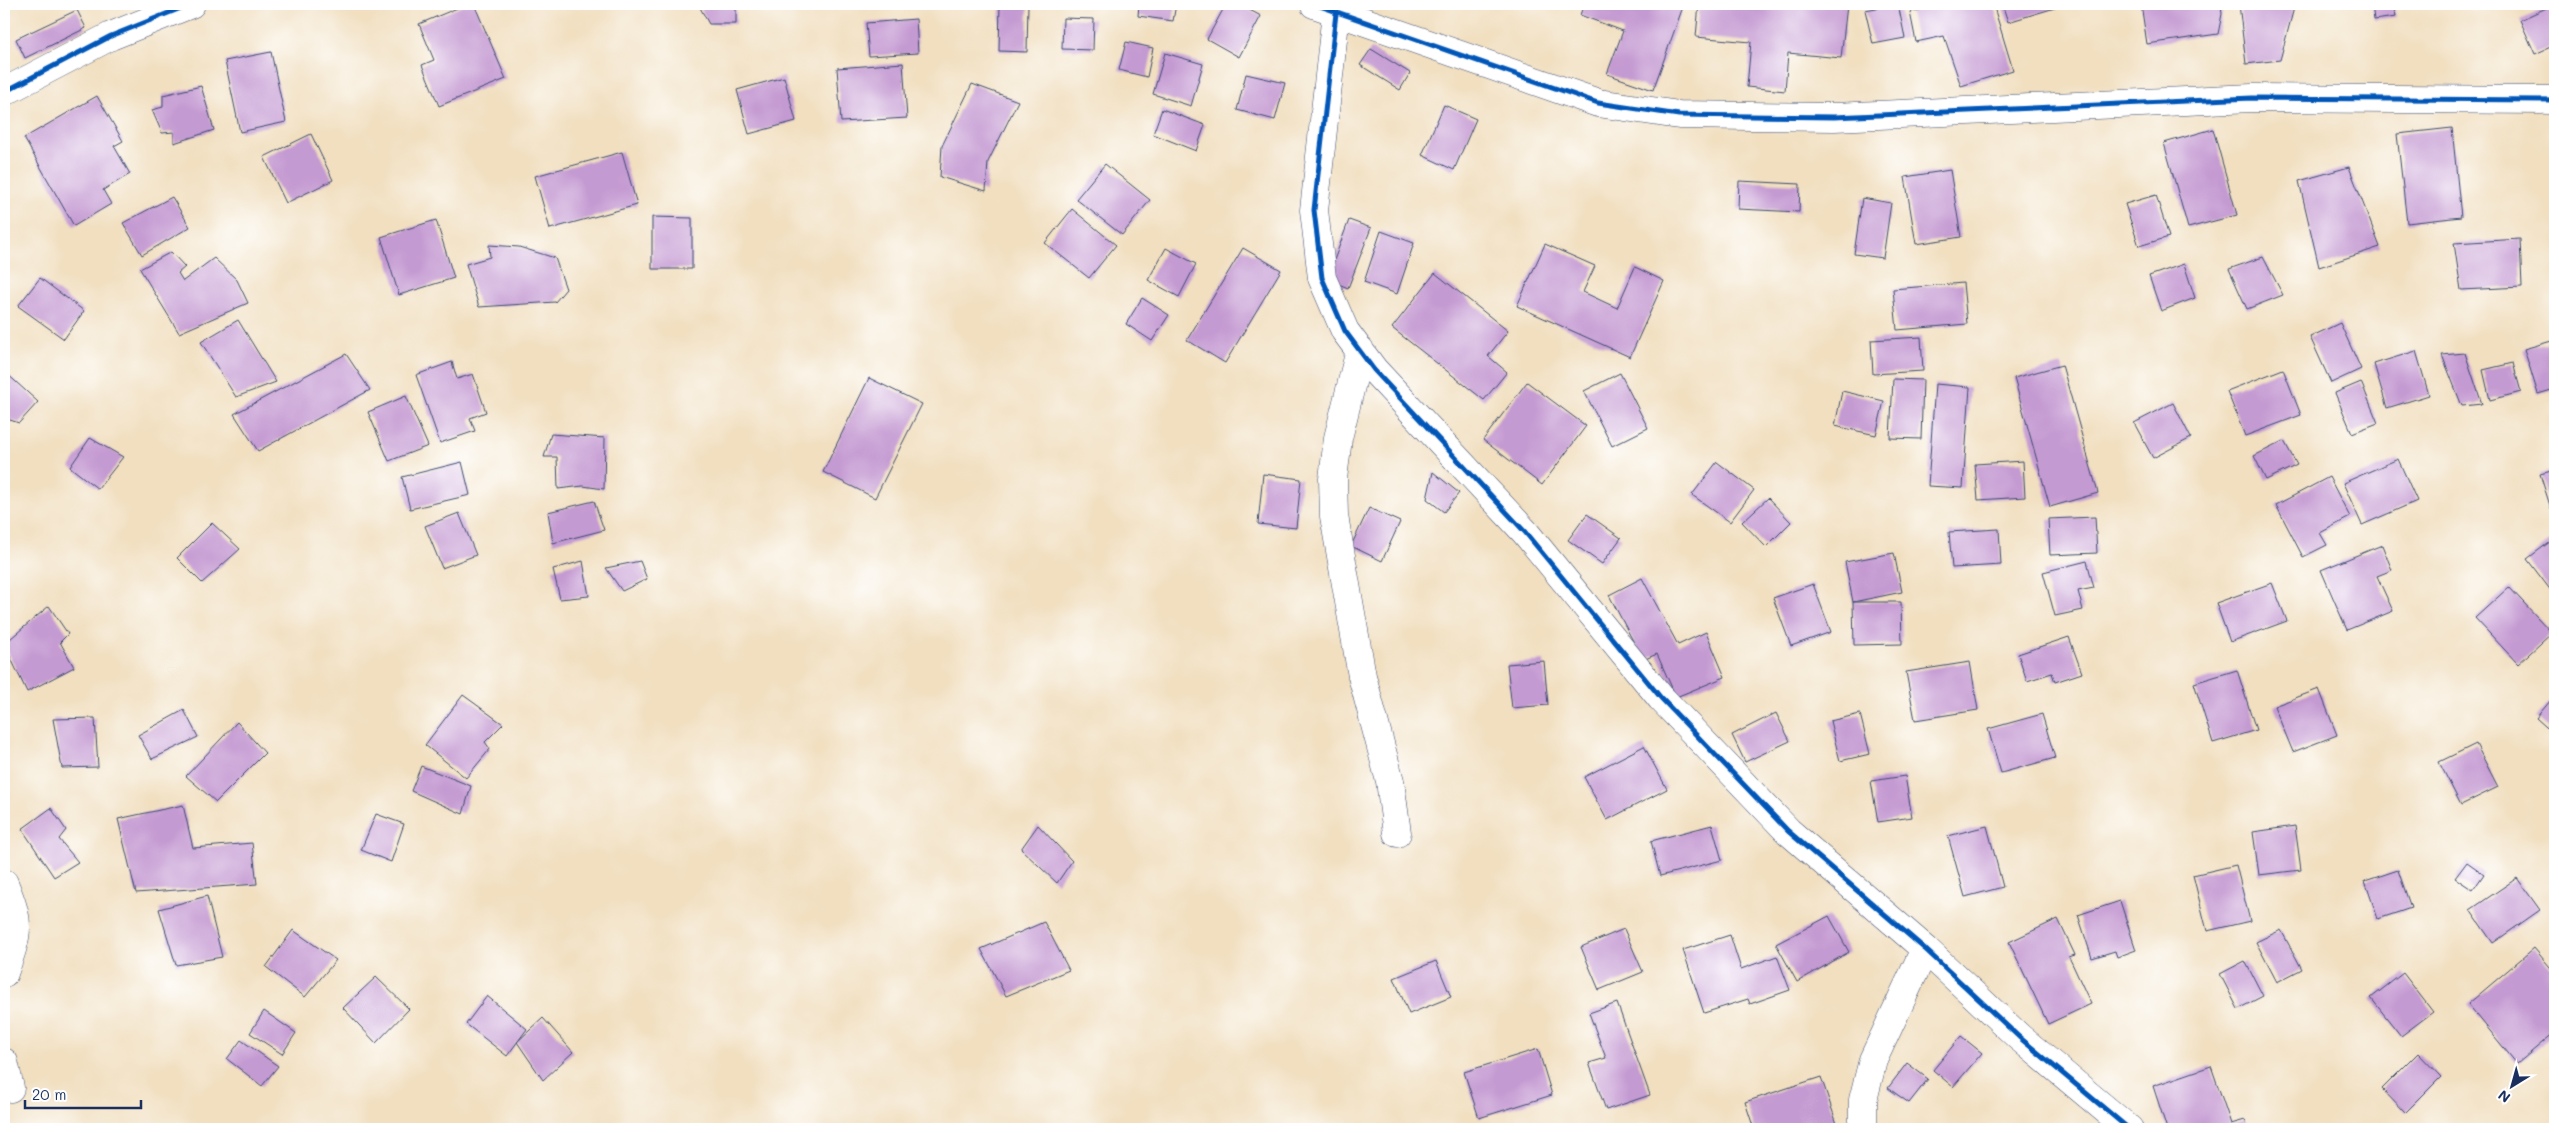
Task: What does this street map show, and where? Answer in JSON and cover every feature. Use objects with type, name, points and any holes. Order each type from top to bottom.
[{"type":"street","points":[[4,92],[110,36],[191,4]]},
{"type":"street","points":[[2129,1129],[2019,1036],[1925,949],[1788,831],[1661,698],[1526,532],[1374,370],[1345,331],[1322,278],[1314,210],[1325,8],[1598,103],[1680,115],[1834,117],[2252,98],[2555,100]]},
{"type":"street","points":[[1360,350],[1338,438],[1333,479],[1334,516],[1362,676],[1390,781],[1397,833]]},
{"type":"street","points":[[4,883],[17,921],[17,936],[4,973]]},
{"type":"street","points":[[1863,1129],[1863,1100],[1873,1060],[1925,949]]},
{"type":"street","points":[[4,1062],[10,1088]]},
{"type":"building","points":[[467,4],[474,4],[506,79],[439,106],[422,65],[434,60],[419,24]]},
{"type":"building","points":[[698,4],[736,4],[736,24],[709,24]]},
{"type":"building","points":[[1000,4],[1028,4],[1027,52],[999,51]]},
{"type":"building","points":[[1139,4],[1176,4],[1173,21],[1138,16]]},
{"type":"building","points":[[1226,4],[1238,4],[1261,16],[1239,57],[1207,39]]},
{"type":"building","points":[[1584,4],[1684,4],[1653,90],[1607,74],[1623,31],[1580,15]]},
{"type":"building","points":[[1699,4],[1847,5],[1841,58],[1788,53],[1785,91],[1747,87],[1751,42],[1696,37]]},
{"type":"building","points":[[1898,4],[1905,38],[1873,44],[1865,10]]},
{"type":"building","points":[[1945,4],[1993,4],[2013,70],[1961,86],[1944,36],[1916,42],[1910,12]]},
{"type":"building","points":[[2002,4],[2057,4],[2058,7],[2008,22]]},
{"type":"building","points":[[2141,4],[2221,4],[2222,14],[2218,34],[2147,44]]},
{"type":"building","points":[[2239,4],[2295,4],[2280,60],[2246,64]]},
{"type":"building","points":[[2372,4],[2393,4],[2396,17],[2374,20]]},
{"type":"building","points":[[2555,4],[2555,45],[2535,54],[2520,20]]},
{"type":"building","points":[[77,10],[86,28],[25,58],[16,39]]},
{"type":"building","points":[[1063,18],[1094,19],[1093,50],[1062,49]]},
{"type":"building","points":[[916,19],[918,53],[869,56],[866,23]]},
{"type":"building","points":[[1126,42],[1153,48],[1147,77],[1119,70]]},
{"type":"building","points":[[1371,49],[1410,73],[1400,90],[1360,65]]},
{"type":"building","points":[[271,52],[286,122],[240,132],[225,61]]},
{"type":"building","points":[[1165,53],[1203,64],[1191,106],[1153,94]]},
{"type":"building","points":[[903,63],[907,118],[841,122],[837,68]]},
{"type":"building","points":[[1246,74],[1285,83],[1275,120],[1237,110]]},
{"type":"building","points":[[784,77],[796,121],[749,134],[737,90]]},
{"type":"building","points":[[972,84],[1018,101],[988,162],[986,191],[940,177],[942,146]]},
{"type":"building","points":[[201,86],[214,130],[174,143],[174,132],[162,133],[152,110],[163,107],[163,95]]},
{"type":"building","points":[[97,96],[123,141],[114,146],[130,174],[103,190],[111,204],[74,226],[24,138]]},
{"type":"building","points":[[1444,105],[1476,119],[1454,170],[1422,155]]},
{"type":"building","points":[[1162,109],[1205,125],[1196,151],[1153,134]]},
{"type":"building","points":[[2452,128],[2461,217],[2407,223],[2397,134]]},
{"type":"building","points":[[2213,129],[2237,215],[2188,228],[2164,143]]},
{"type":"building","points":[[311,134],[333,180],[286,203],[264,157]]},
{"type":"building","points":[[622,152],[637,205],[550,229],[535,176]]},
{"type":"building","points":[[1105,164],[1150,200],[1122,235],[1076,199]]},
{"type":"building","points":[[2349,167],[2380,247],[2319,267],[2299,181]]},
{"type":"building","points":[[1950,170],[1961,237],[1916,244],[1905,177]]},
{"type":"building","points":[[1739,181],[1800,184],[1799,212],[1738,209]]},
{"type":"building","points":[[2156,195],[2169,237],[2139,246],[2125,204]]},
{"type":"building","points":[[172,197],[190,227],[142,255],[123,223]]},
{"type":"building","points":[[1862,198],[1891,203],[1883,258],[1854,254]]},
{"type":"building","points":[[1072,209],[1116,245],[1089,278],[1045,243]]},
{"type":"building","points":[[652,217],[692,218],[692,269],[652,269]]},
{"type":"building","points":[[436,220],[454,278],[399,295],[381,237]]},
{"type":"building","points":[[1349,220],[1371,228],[1348,288],[1327,279]]},
{"type":"building","points":[[1381,231],[1414,243],[1397,294],[1364,282]]},
{"type":"building","points":[[2520,239],[2522,287],[2461,290],[2454,243]]},
{"type":"building","points":[[1545,244],[1595,266],[1583,292],[1617,308],[1635,267],[1664,281],[1630,357],[1517,306]]},
{"type":"building","points":[[489,245],[519,247],[555,258],[566,289],[555,302],[479,307],[466,264],[490,257]]},
{"type":"building","points":[[1166,248],[1196,264],[1179,297],[1148,280]]},
{"type":"building","points":[[1243,248],[1281,270],[1225,363],[1187,340]]},
{"type":"building","points":[[171,252],[185,267],[178,273],[183,281],[214,258],[237,280],[248,303],[179,333],[140,269]]},
{"type":"building","points":[[2263,257],[2283,295],[2247,309],[2229,269]]},
{"type":"building","points":[[2184,264],[2195,298],[2161,311],[2149,276]]},
{"type":"building","points":[[1435,273],[1508,331],[1488,356],[1507,372],[1484,400],[1392,328]]},
{"type":"building","points":[[40,278],[84,311],[64,339],[18,306]]},
{"type":"building","points":[[1963,283],[1967,324],[1897,330],[1893,289]]},
{"type":"building","points":[[1142,298],[1169,315],[1152,341],[1126,324]]},
{"type":"building","points":[[238,320],[276,382],[236,397],[201,342]]},
{"type":"building","points":[[2340,323],[2361,369],[2331,383],[2310,337]]},
{"type":"building","points":[[1921,337],[1923,371],[1873,374],[1871,340]]},
{"type":"building","points":[[2555,340],[2555,389],[2538,394],[2524,349]]},
{"type":"building","points":[[2416,351],[2429,395],[2387,408],[2374,364]]},
{"type":"building","points":[[2465,353],[2482,404],[2462,406],[2442,355]]},
{"type":"building","points":[[346,354],[370,390],[258,451],[234,414]]},
{"type":"building","points":[[452,362],[457,379],[473,374],[486,412],[470,418],[475,431],[440,443],[416,375]]},
{"type":"building","points":[[2513,363],[2521,392],[2490,400],[2483,370]]},
{"type":"building","points":[[2062,365],[2098,493],[2050,507],[2014,378]]},
{"type":"building","points":[[2283,369],[2301,415],[2245,436],[2227,391]]},
{"type":"building","points":[[4,371],[38,402],[19,423],[4,418]]},
{"type":"building","points":[[1620,373],[1648,428],[1612,446],[1584,391]]},
{"type":"building","points":[[869,378],[922,404],[875,498],[823,472]]},
{"type":"building","points":[[1893,379],[1923,380],[1921,439],[1890,438]]},
{"type":"building","points":[[1527,382],[1586,426],[1542,485],[1483,440]]},
{"type":"building","points":[[2361,382],[2378,423],[2352,433],[2335,393]]},
{"type":"building","points":[[1935,384],[1970,387],[1963,488],[1928,486]]},
{"type":"building","points":[[1842,391],[1884,401],[1876,435],[1835,426]]},
{"type":"building","points":[[406,396],[428,446],[389,461],[368,412]]},
{"type":"building","points":[[2173,403],[2191,438],[2153,458],[2134,423]]},
{"type":"building","points":[[551,434],[605,438],[604,489],[583,486],[558,489],[557,457],[544,457]]},
{"type":"building","points":[[90,438],[123,457],[98,489],[70,467]]},
{"type":"building","points":[[2284,441],[2297,465],[2266,480],[2254,456]]},
{"type":"building","points":[[2398,459],[2417,501],[2362,525],[2343,483]]},
{"type":"building","points":[[2023,461],[2025,497],[1978,500],[1975,464]]},
{"type":"building","points":[[462,462],[470,495],[410,509],[402,477]]},
{"type":"building","points":[[1717,462],[1754,490],[1730,522],[1692,495]]},
{"type":"building","points":[[2555,470],[2555,511],[2552,512],[2540,474]]},
{"type":"building","points":[[1433,472],[1459,493],[1444,512],[1427,499]]},
{"type":"building","points":[[1263,474],[1301,479],[1296,528],[1258,524]]},
{"type":"building","points":[[2329,477],[2350,517],[2320,533],[2327,545],[2303,557],[2276,505]]},
{"type":"building","points":[[1768,498],[1791,522],[1766,547],[1742,522]]},
{"type":"building","points":[[594,501],[604,530],[553,543],[548,512]]},
{"type":"building","points":[[1369,508],[1400,522],[1382,561],[1351,546]]},
{"type":"building","points":[[459,513],[476,555],[442,568],[425,526]]},
{"type":"building","points":[[1587,514],[1621,538],[1602,564],[1568,540]]},
{"type":"building","points":[[2095,517],[2097,553],[2050,555],[2048,519]]},
{"type":"building","points":[[212,523],[240,549],[202,583],[177,558]]},
{"type":"building","points":[[1999,529],[2001,565],[1952,568],[1949,532]]},
{"type":"building","points":[[2555,538],[2555,596],[2527,559]]},
{"type":"building","points":[[2382,545],[2392,570],[2377,576],[2393,611],[2347,630],[2321,570]]},
{"type":"building","points":[[1894,553],[1902,592],[1853,602],[1845,562]]},
{"type":"building","points":[[583,561],[589,596],[560,599],[553,569]]},
{"type":"building","points":[[640,561],[647,579],[622,591],[606,568]]},
{"type":"building","points":[[2087,561],[2094,588],[2078,591],[2083,610],[2055,616],[2043,572]]},
{"type":"building","points":[[1642,578],[1678,645],[1706,632],[1725,677],[1676,697],[1657,654],[1643,660],[1609,595]]},
{"type":"building","points":[[2272,583],[2287,621],[2230,642],[2216,603]]},
{"type":"building","points":[[1813,584],[1831,632],[1791,646],[1773,598]]},
{"type":"building","points":[[2509,587],[2552,633],[2518,664],[2475,618]]},
{"type":"building","points":[[1853,602],[1901,602],[1902,644],[1854,645]]},
{"type":"building","points":[[49,606],[68,634],[60,642],[74,667],[27,692],[4,644]]},
{"type":"building","points":[[2069,637],[2082,673],[2055,682],[2052,673],[2027,681],[2018,654]]},
{"type":"building","points":[[1544,661],[1548,705],[1512,708],[1507,664]]},
{"type":"building","points":[[1970,662],[1978,710],[1915,720],[1906,672]]},
{"type":"building","points":[[2237,670],[2256,730],[2213,743],[2194,683]]},
{"type":"building","points":[[2319,689],[2337,735],[2293,752],[2274,706]]},
{"type":"building","points":[[463,695],[503,724],[485,742],[490,749],[466,778],[425,745]]},
{"type":"building","points":[[2555,695],[2555,735],[2536,718]]},
{"type":"building","points":[[184,710],[198,737],[152,759],[138,735]]},
{"type":"building","points":[[1776,713],[1790,741],[1745,762],[1732,735]]},
{"type":"building","points":[[1860,714],[1870,754],[1840,761],[1830,721]]},
{"type":"building","points":[[2042,714],[2055,758],[2001,773],[1988,729]]},
{"type":"building","points":[[95,718],[98,767],[62,768],[53,719]]},
{"type":"building","points":[[237,722],[265,753],[216,802],[186,776]]},
{"type":"building","points":[[2476,744],[2498,787],[2461,805],[2439,762]]},
{"type":"building","points":[[1644,746],[1667,789],[1607,820],[1584,777]]},
{"type":"building","points":[[421,766],[471,786],[463,814],[411,791]]},
{"type":"building","points":[[1905,776],[1912,817],[1878,822],[1871,781]]},
{"type":"building","points":[[183,805],[193,848],[252,843],[257,884],[136,893],[118,819]]},
{"type":"building","points":[[51,808],[66,830],[59,839],[78,862],[54,877],[22,829]]},
{"type":"building","points":[[376,814],[404,824],[391,862],[361,850]]},
{"type":"building","points":[[1038,825],[1072,861],[1057,883],[1021,849]]},
{"type":"building","points":[[1712,825],[1722,860],[1660,876],[1651,841]]},
{"type":"building","points":[[1987,826],[2003,887],[1965,897],[1948,836]]},
{"type":"building","points":[[2295,826],[2301,870],[2259,875],[2253,832]]},
{"type":"building","points":[[2467,862],[2484,874],[2473,890],[2455,878]]},
{"type":"building","points":[[2236,865],[2250,921],[2207,931],[2193,875]]},
{"type":"building","points":[[2398,870],[2411,908],[2378,919],[2365,881]]},
{"type":"building","points":[[2517,878],[2540,910],[2493,943],[2470,910]]},
{"type":"building","points":[[207,896],[222,957],[176,965],[159,909]]},
{"type":"building","points":[[2120,901],[2136,950],[2117,957],[2115,951],[2092,958],[2078,915]]},
{"type":"building","points":[[1829,916],[1849,952],[1797,982],[1776,944]]},
{"type":"building","points":[[2058,919],[2075,955],[2069,957],[2091,1004],[2048,1024],[2009,942]]},
{"type":"building","points":[[1044,922],[1069,970],[1006,996],[981,949]]},
{"type":"building","points":[[1624,929],[1643,972],[1599,990],[1581,947]]},
{"type":"building","points":[[293,930],[336,960],[305,997],[266,967]]},
{"type":"building","points":[[2281,930],[2302,969],[2277,982],[2256,942]]},
{"type":"building","points":[[1730,935],[1741,969],[1777,956],[1790,990],[1750,1004],[1748,999],[1704,1013],[1683,950]]},
{"type":"building","points":[[2534,948],[2555,973],[2555,1032],[2517,1064],[2468,1004]]},
{"type":"building","points":[[1436,961],[1451,997],[1409,1014],[1394,978]]},
{"type":"building","points":[[2245,961],[2263,996],[2238,1009],[2220,974]]},
{"type":"building","points":[[2403,973],[2433,1012],[2401,1036],[2371,998]]},
{"type":"building","points":[[376,977],[409,1009],[376,1043],[343,1008]]},
{"type":"building","points":[[487,996],[527,1029],[507,1056],[466,1024]]},
{"type":"building","points":[[1617,1003],[1650,1095],[1606,1110],[1589,1063],[1606,1058],[1589,1013]]},
{"type":"building","points":[[264,1011],[296,1033],[282,1054],[250,1033]]},
{"type":"building","points":[[543,1018],[573,1052],[543,1080],[517,1042]]},
{"type":"building","points":[[1961,1036],[1982,1053],[1953,1087],[1933,1070]]},
{"type":"building","points":[[241,1040],[278,1066],[262,1086],[227,1059]]},
{"type":"building","points":[[1538,1049],[1552,1095],[1479,1118],[1464,1072]]},
{"type":"building","points":[[2418,1053],[2441,1077],[2405,1113],[2382,1089]]},
{"type":"building","points":[[1907,1063],[1928,1079],[1909,1103],[1888,1088]]},
{"type":"building","points":[[2211,1066],[2231,1124],[2245,1120],[2248,1129],[2167,1129],[2153,1086]]},
{"type":"building","points":[[1821,1077],[1838,1127],[1830,1129],[1754,1129],[1745,1102]]},
{"type":"cycle path","points":[[4,92],[111,36],[191,4]]},
{"type":"cycle path","points":[[1314,4],[1598,103],[1679,115],[1834,117],[2252,98],[2555,100]]},
{"type":"cycle path","points":[[1336,13],[1314,210],[1322,278],[1345,331],[1374,370],[1525,532],[1661,698],[1788,831],[1925,949],[2019,1037],[2129,1129]]}]
